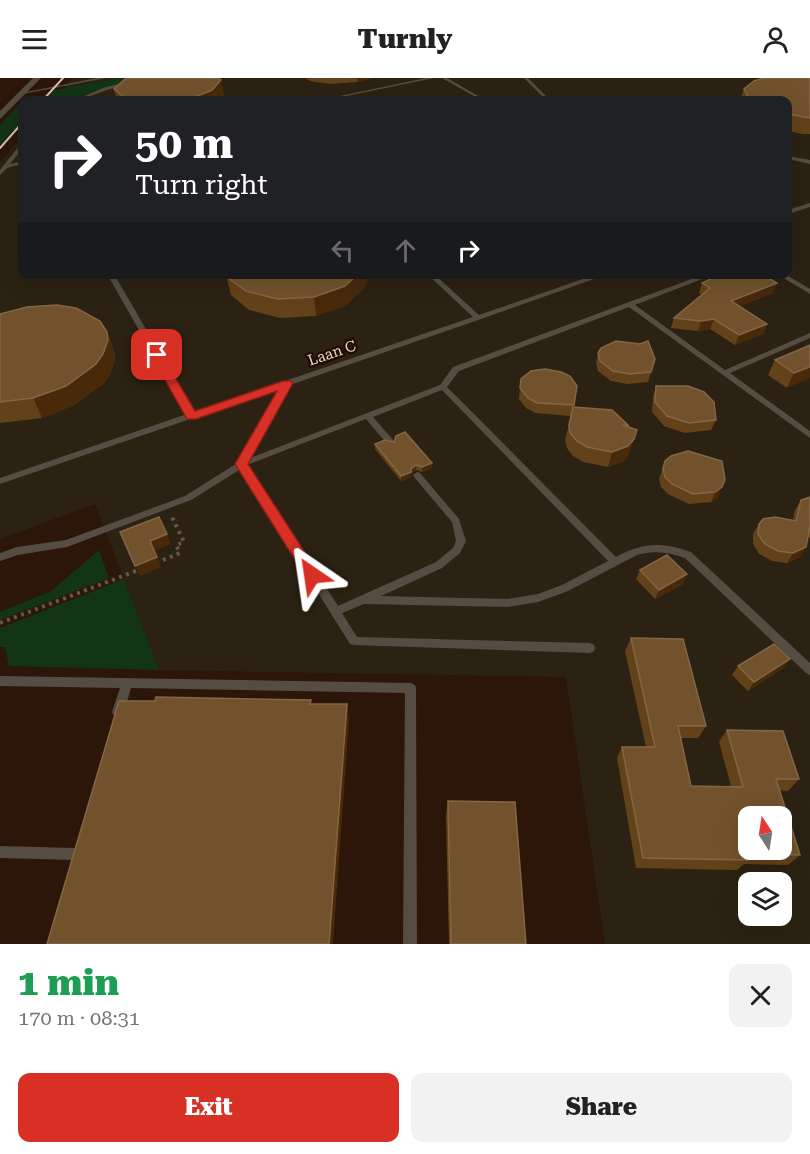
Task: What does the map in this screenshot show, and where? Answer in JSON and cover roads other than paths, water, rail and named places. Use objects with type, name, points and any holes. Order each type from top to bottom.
[{"type":"street","points":[[20,96],[37,78]]},
{"type":"street","points":[[0,116],[18,98]]},
{"type":"lane","points":[[23,93],[104,78]]},
{"type":"lane","points":[[87,96],[146,78]]},
{"type":"lane","points":[[343,96],[432,78]]},
{"type":"lane","points":[[444,78],[476,96]]},
{"type":"lane","points":[[526,78],[544,96]]},
{"type":"lane","points":[[0,173],[18,152]]},
{"type":"lane","points":[[792,159],[810,162]]},
{"type":"lane","points":[[5,167],[18,164]]},
{"type":"lane","points":[[792,211],[810,205]]},
{"type":"lane","points":[[113,279],[192,416]]},
{"type":"lane","points":[[436,279],[479,318]]},
{"type":"lane","name":"Laan C","points":[[0,481],[591,279]]},
{"type":"lane","points":[[0,557],[18,551],[67,543],[188,498],[242,464],[443,387],[456,369],[699,279]]},
{"type":"lane","points":[[788,279],[810,292]]},
{"type":"lane","points":[[630,305],[810,435]]},
{"type":"lane","points":[[724,373],[810,335]]},
{"type":"lane","points":[[242,464],[287,383]]},
{"type":"lane","points":[[443,387],[615,562]]},
{"type":"lane","points":[[368,416],[391,443]]},
{"type":"lane","points":[[242,464],[354,641],[590,648]]},
{"type":"lane","points":[[336,612],[439,565],[457,550],[461,541],[456,521],[417,475]]},
{"type":"lane","points":[[363,600],[508,603],[538,598],[565,588],[634,552],[665,548],[688,555],[810,670]]},
{"type":"lane","points":[[0,681],[411,688],[410,944]]},
{"type":"lane","points":[[113,729],[127,683]]},
{"type":"lane","points":[[0,852],[76,854]]},
{"type":"railway","points":[[47,96],[63,78]]},
{"type":"railway","points":[[0,148],[18,128]]}]
